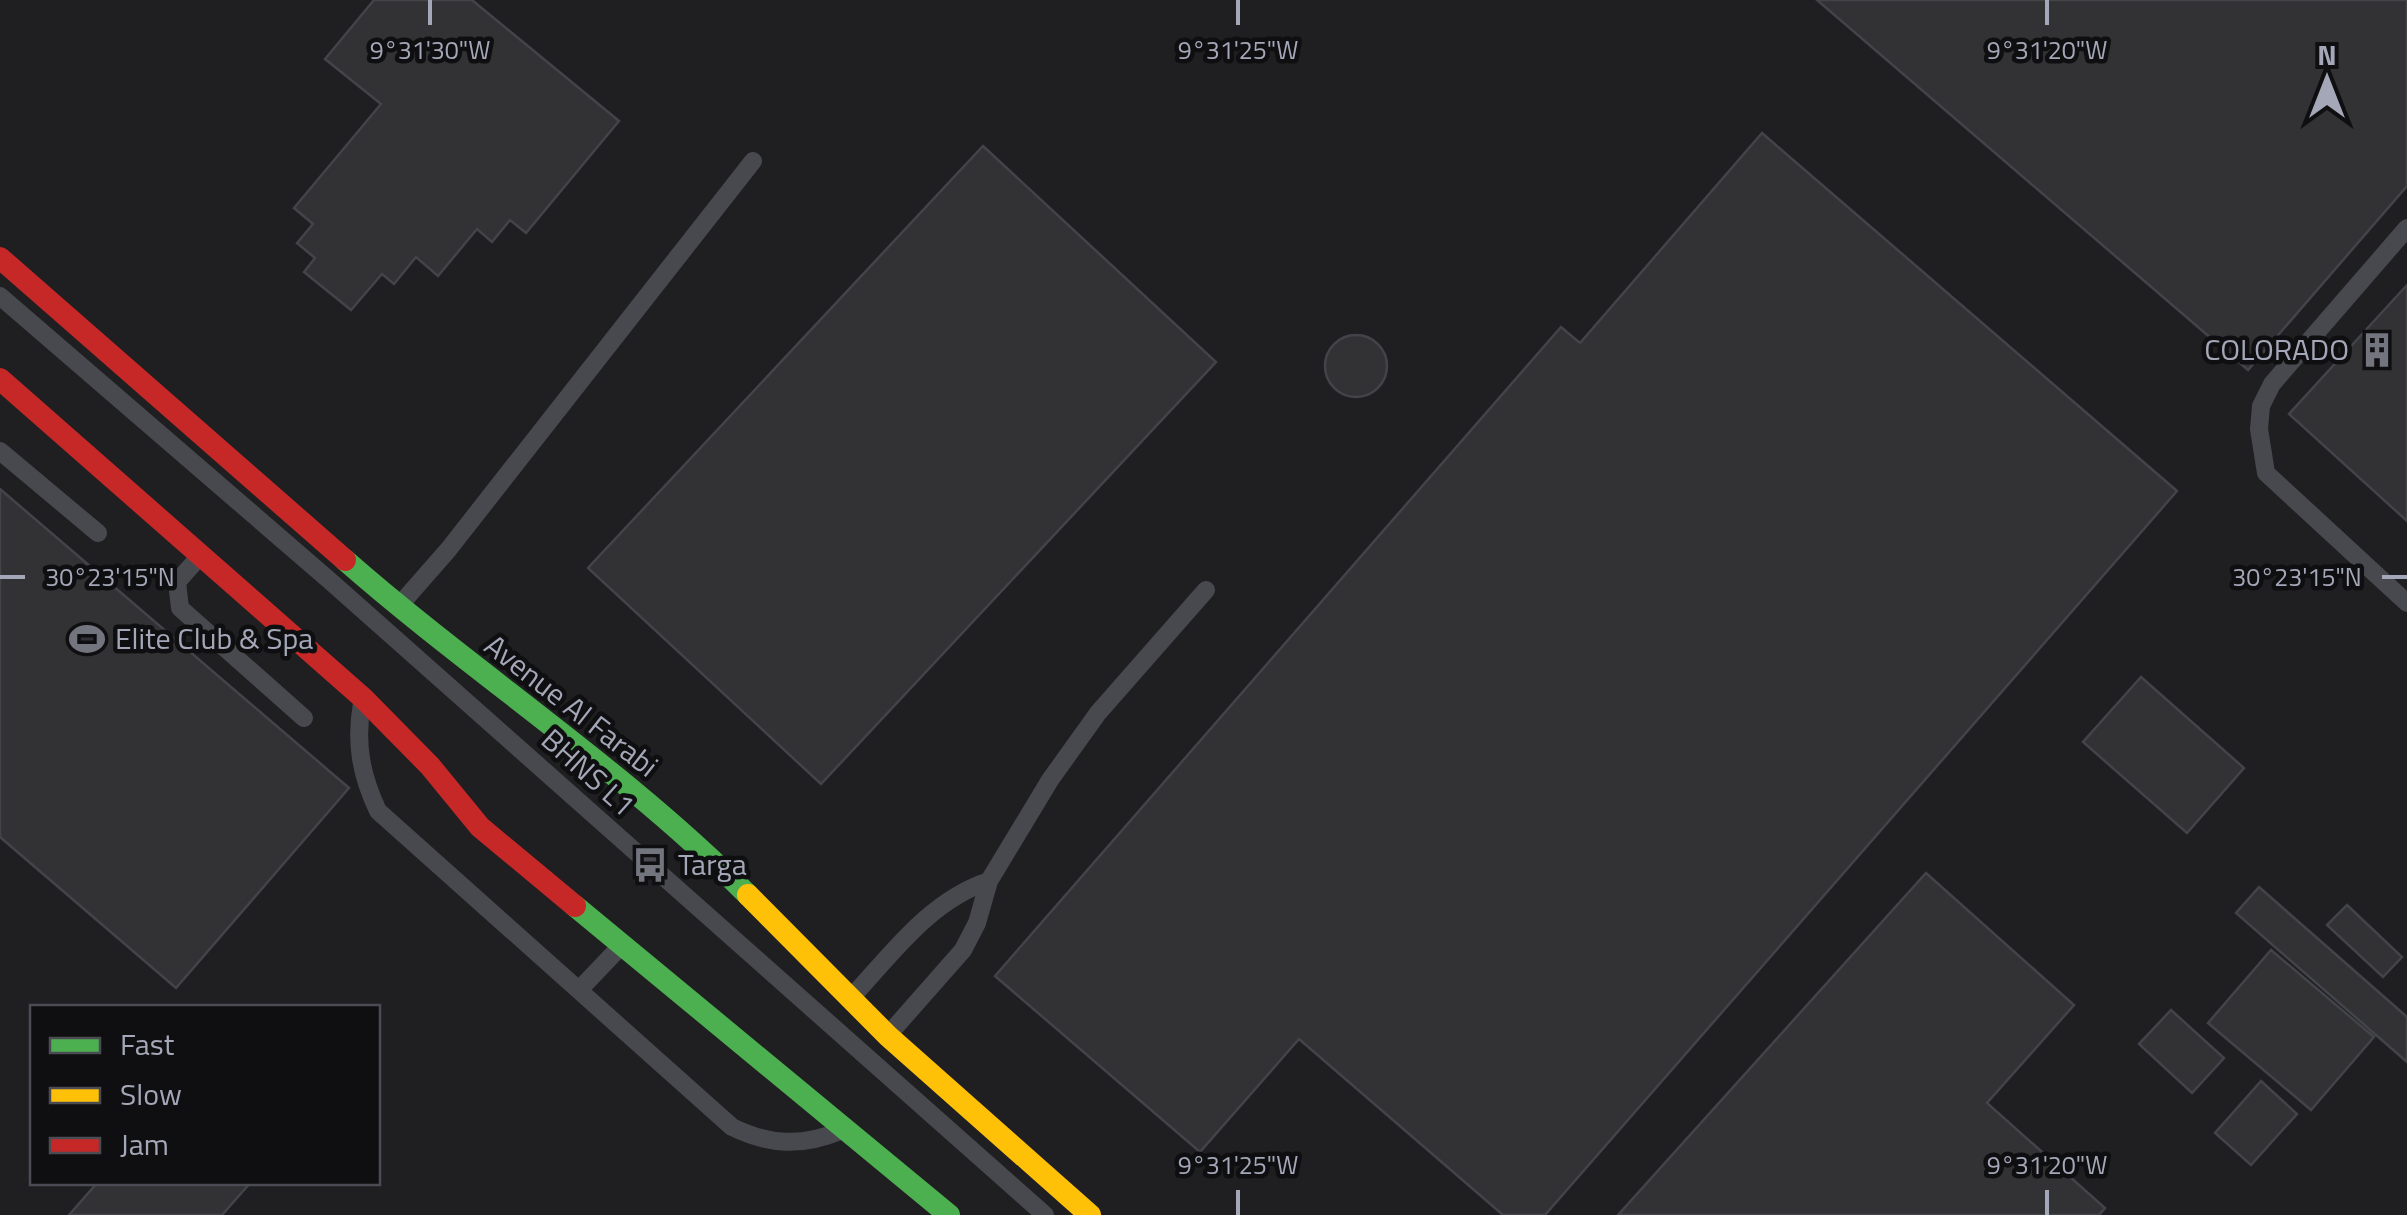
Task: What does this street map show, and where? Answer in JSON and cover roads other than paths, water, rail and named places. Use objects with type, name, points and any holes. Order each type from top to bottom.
[{"type":"street","name":"Avenue Al Farabi","points":[[0,258],[398,607],[557,727],[722,869],[888,1036],[1090,1215]]},
{"type":"street","points":[[0,379],[362,698],[430,766],[480,827],[949,1215]]},
{"type":"lane","points":[[398,607],[448,550],[753,162]]},
{"type":"lane","points":[[2407,228],[2272,384],[2261,406],[2259,429],[2266,473],[2407,603]]},
{"type":"lane","name":"BHNS L1","points":[[0,296],[344,593],[1046,1215]]},
{"type":"lane","name":"BHNS L1","points":[[0,304],[1034,1215]]},
{"type":"lane","points":[[0,451],[98,533]]},
{"type":"lane","points":[[201,556],[177,582],[180,608],[304,718]]},
{"type":"lane","points":[[888,1036],[963,950],[977,924],[989,881],[1050,780],[1098,713],[1206,590]]},
{"type":"lane","points":[[362,698],[358,746],[365,780],[378,811],[732,1127],[752,1137],[799,1143],[846,1129]]},
{"type":"lane","points":[[850,999],[928,917],[966,888],[989,881]]},
{"type":"lane","points":[[579,990],[621,946]]},
{"type":"place","name":"COLORADO","points":[[2377,350]]},
{"type":"place","name":"Elite Club & Spa","points":[[87,639]]},
{"type":"place","name":"Targa","points":[[650,865]]}]
